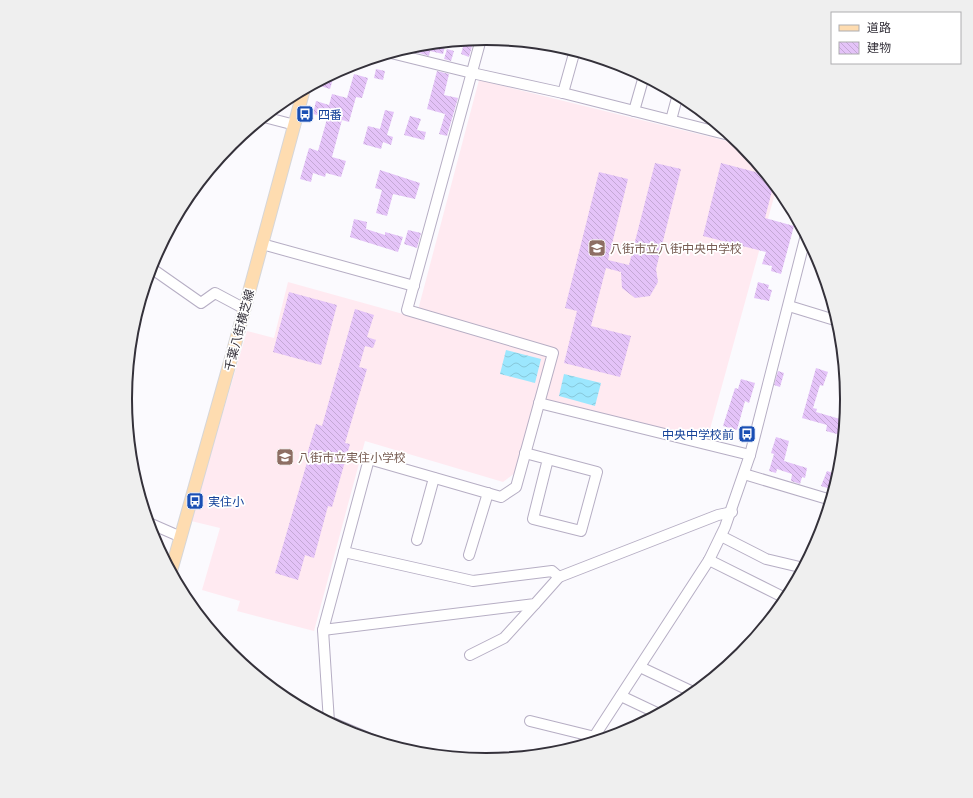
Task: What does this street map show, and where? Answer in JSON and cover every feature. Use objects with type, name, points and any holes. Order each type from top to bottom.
[{"type":"main road","name":"千葉八街横芝線","points":[[173,564],[245,309],[302,97]]},
{"type":"street","points":[[329,715],[323,630],[370,459],[501,497],[516,487],[553,353],[406,310],[414,286],[479,45]]},
{"type":"street","points":[[401,56],[563,93],[720,133]]},
{"type":"street","points":[[563,93],[573,56]]},
{"type":"street","points":[[634,111],[642,82]]},
{"type":"street","points":[[671,120],[676,100]]},
{"type":"street","points":[[270,119],[295,125]]},
{"type":"street","points":[[711,131],[712,127]]},
{"type":"street","points":[[595,736],[709,560],[732,512],[750,456],[804,243]]},
{"type":"street","points":[[262,244],[414,286]]},
{"type":"street","points":[[156,272],[201,303],[215,293],[245,309]]},
{"type":"street","points":[[789,306],[831,319]]},
{"type":"street","points":[[539,403],[750,456]]},
{"type":"street","points":[[525,453],[548,459],[597,472],[581,531],[532,519],[548,459]]},
{"type":"street","points":[[744,474],[826,498]]},
{"type":"street","points":[[416,540],[434,478]]},
{"type":"street","points":[[469,555],[488,493]]},
{"type":"street","points":[[470,655],[504,638],[560,577],[718,515],[732,512]]},
{"type":"street","points":[[156,526],[181,537]]},
{"type":"street","points":[[721,536],[766,559],[798,567]]},
{"type":"street","points":[[344,552],[473,581],[552,571],[560,577]]},
{"type":"street","points":[[709,560],[781,596]]},
{"type":"street","points":[[323,630],[535,604]]},
{"type":"street","points":[[640,667],[688,690]]},
{"type":"street","points":[[621,696],[653,711]]},
{"type":"street","points":[[530,721],[586,738]]},
{"type":"shaded area","name":"八街市立八街中央中学校","points":[[479,80],[729,142],[753,166],[775,194],[707,440],[544,400],[558,350],[418,310]]},
{"type":"shaded area","name":"八街市立実住小学校","points":[[288,282],[547,354],[515,473],[503,482],[365,441],[314,631],[237,611],[240,601],[202,590],[220,528],[191,521],[247,331],[274,338]]},
{"type":"water","points":[[506,350],[541,359],[535,383],[500,374]]},
{"type":"water","points":[[564,374],[601,383],[595,406],[559,396]]},
{"type":"building","points":[[463,46],[472,46],[469,57],[461,54]]},
{"type":"building","points":[[445,48],[443,54],[430,51],[429,56],[416,52]]},
{"type":"building","points":[[447,49],[454,51],[451,61],[444,59]]},
{"type":"building","points":[[376,69],[385,71],[383,80],[374,78]]},
{"type":"building","points":[[437,71],[449,74],[444,95],[458,98],[447,136],[439,134],[445,114],[427,109]]},
{"type":"building","points":[[354,74],[368,78],[362,98],[356,97],[349,122],[342,120],[332,157],[346,161],[341,177],[326,173],[325,177],[313,173],[311,182],[300,179],[309,148],[318,151],[327,119],[325,119],[325,117],[313,114],[316,101],[329,105],[332,94],[347,98]]},
{"type":"building","points":[[332,81],[330,89],[321,86]]},
{"type":"building","points":[[385,110],[394,112],[387,135],[393,137],[391,145],[383,142],[381,149],[363,144],[368,126],[380,129]]},
{"type":"building","points":[[410,116],[421,119],[417,130],[426,132],[424,140],[404,135]]},
{"type":"building","points":[[655,163],[681,169],[656,269],[658,282],[650,296],[635,298],[622,288],[621,272],[606,268],[591,326],[631,336],[620,377],[564,363],[577,311],[565,308],[599,172],[628,179],[608,260],[629,265]]},
{"type":"building","points":[[721,163],[759,173],[772,190],[765,218],[794,226],[781,274],[771,271],[772,266],[762,264],[766,252],[703,236]]},
{"type":"building","points":[[380,170],[420,183],[415,199],[393,194],[387,216],[376,213],[382,190],[375,188]]},
{"type":"building","points":[[354,219],[367,222],[366,229],[385,235],[385,232],[403,237],[398,252],[350,237]]},
{"type":"building","points":[[408,230],[421,233],[417,248],[404,244]]},
{"type":"building","points":[[758,282],[769,285],[768,289],[772,290],[769,301],[754,298]]},
{"type":"building","points":[[289,292],[337,305],[321,365],[273,352]]},
{"type":"building","points":[[355,309],[374,315],[367,337],[376,340],[373,348],[365,346],[359,367],[367,369],[345,443],[350,444],[332,507],[328,506],[314,558],[305,555],[298,580],[275,573],[308,459],[306,458],[316,424],[322,426]]},
{"type":"building","points":[[816,368],[828,372],[823,386],[820,385],[813,408],[817,409],[816,412],[840,419],[838,434],[826,431],[827,425],[802,418]]},
{"type":"building","points":[[778,371],[784,373],[780,387],[774,385]]},
{"type":"building","points":[[741,379],[755,383],[749,403],[745,401],[737,430],[723,426],[735,388],[738,389]]},
{"type":"building","points":[[776,437],[789,441],[784,461],[807,468],[805,478],[802,477],[800,484],[791,481],[792,474],[777,469],[776,473],[769,471],[774,454],[771,453]]},
{"type":"building","points":[[827,471],[833,473],[829,488],[821,486]]},
{"type":"place","name":"四番","points":[[305,114]]},
{"type":"place","name":"八街市立八街中央中学校","points":[[597,248]]},
{"type":"place","name":"中央中学校前","points":[[747,434]]},
{"type":"place","name":"八街市立実住小学校","points":[[285,457]]},
{"type":"place","name":"実住小","points":[[195,501]]}]
